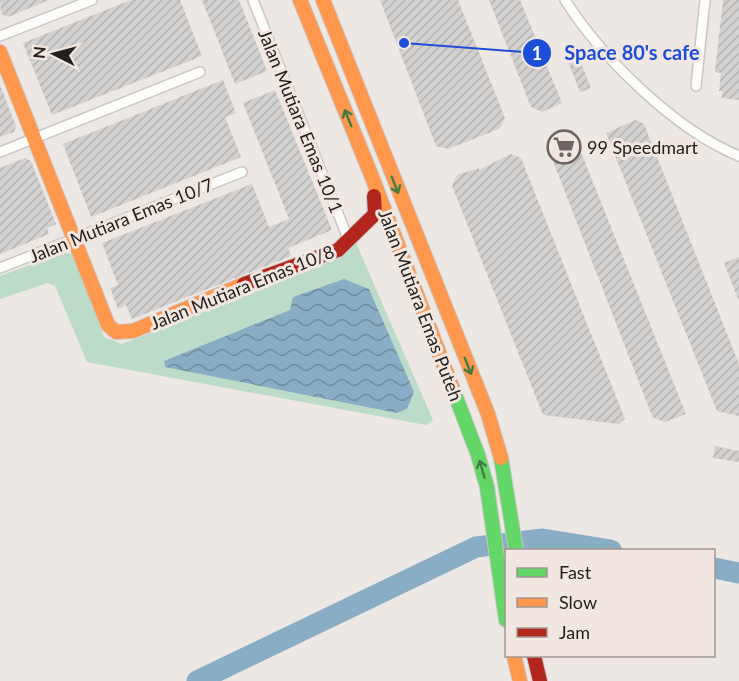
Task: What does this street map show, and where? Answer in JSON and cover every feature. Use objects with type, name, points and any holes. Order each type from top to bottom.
[{"type":"street","points":[[0,36],[92,0]]},
{"type":"street","name":"Jalan Mutiara Emas 10/1","points":[[253,0],[349,241]]},
{"type":"street","name":"Jalan Mutiara Emas Puteh","points":[[300,0],[370,172],[478,455],[487,487],[505,608]]},
{"type":"street","name":"Jalan Mutiara Emas Puteh","points":[[323,0],[488,414],[500,455],[516,549]]},
{"type":"street","points":[[565,0],[591,36],[639,87],[680,122],[739,156]]},
{"type":"street","points":[[696,86],[705,0]]},
{"type":"street","points":[[0,52],[74,239]]},
{"type":"street","points":[[0,152],[201,72]]},
{"type":"street","name":"Jalan Mutiara Emas 10/7","points":[[0,268],[242,172]]},
{"type":"street","name":"Jalan Mutiara Emas 10/8","points":[[74,239],[108,325],[118,333],[133,331],[234,288],[338,250],[375,214],[370,172]]},
{"type":"street","points":[[514,657],[520,681]]},
{"type":"street","points":[[534,657],[540,681]]},
{"type":"green space","points":[[356,243],[433,420],[426,425],[87,362],[55,286],[48,283],[0,299],[0,276],[62,253],[69,253],[73,255],[104,337],[122,344],[339,258]]},
{"type":"water","points":[[344,279],[369,289],[414,392],[407,409],[397,413],[165,367],[164,361],[290,310],[293,297]]},
{"type":"building","points":[[0,0],[49,0],[8,17],[1,14]]},
{"type":"building","points":[[131,0],[180,0],[202,56],[52,115],[23,43]]},
{"type":"building","points":[[202,0],[239,0],[267,71],[235,84]]},
{"type":"building","points":[[380,0],[458,0],[505,118],[499,129],[448,149],[436,146]]},
{"type":"building","points":[[489,0],[520,0],[562,103],[542,112],[531,107]]},
{"type":"building","points":[[723,0],[739,0],[739,100],[722,98],[722,91],[719,91],[721,73],[715,72]]},
{"type":"building","points":[[578,55],[591,88],[580,92],[567,59]]},
{"type":"building","points":[[223,80],[236,113],[225,117],[241,157],[91,217],[63,144]]},
{"type":"building","points":[[0,85],[16,126],[14,132],[0,137]]},
{"type":"building","points":[[275,90],[332,230],[288,248],[291,256],[132,319],[126,305],[118,309],[110,288],[118,285],[102,243],[252,184],[269,227],[289,219],[243,103]]},
{"type":"building","points":[[636,120],[644,124],[739,364],[739,416],[717,411],[606,133]]},
{"type":"building","points":[[572,130],[686,414],[665,422],[654,418],[650,411],[551,156],[549,149],[553,137]]},
{"type":"building","points":[[511,154],[521,158],[625,419],[619,424],[543,415],[452,186],[457,175],[479,168],[479,170]]},
{"type":"building","points":[[25,158],[31,161],[56,224],[47,228],[49,234],[0,254],[0,168]]},
{"type":"building","points":[[739,257],[739,299],[738,299],[724,263]]},
{"type":"building","points":[[715,446],[739,451],[739,462],[713,458]]},
{"type":"waterway","points":[[197,681],[476,547],[543,539],[605,549]]},
{"type":"waterway","points":[[715,568],[739,573]]},
{"type":"traffic: fast","points":[[454,392],[478,455],[487,487],[505,613]]},
{"type":"traffic: fast","points":[[501,458],[516,549]]},
{"type":"traffic: slow","points":[[300,0],[370,172],[454,392]]},
{"type":"traffic: slow","points":[[323,0],[488,414],[501,458]]},
{"type":"traffic: slow","points":[[0,52],[108,325],[116,332],[133,331],[244,284]]},
{"type":"traffic: slow","points":[[514,657],[520,681]]},
{"type":"traffic: jam","points":[[244,284],[338,250],[375,214],[374,196]]},
{"type":"traffic: jam","points":[[534,657],[540,681]]},
{"type":"place","name":"Space 80's cafe","points":[[404,43]]},
{"type":"place","name":"99 Speedmart","points":[[564,147]]}]
